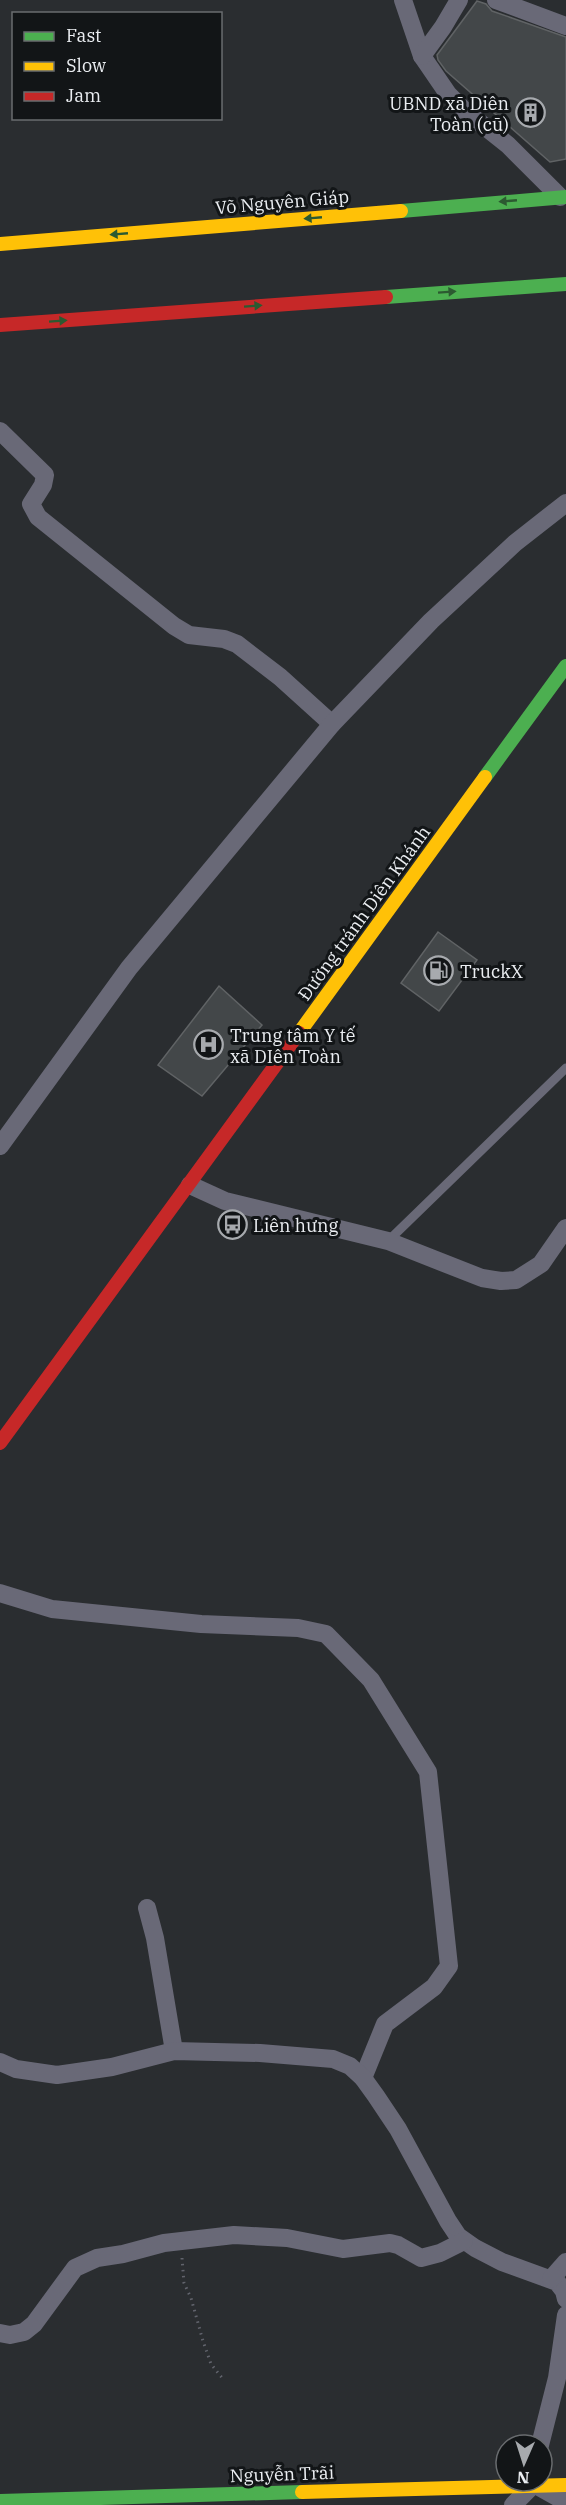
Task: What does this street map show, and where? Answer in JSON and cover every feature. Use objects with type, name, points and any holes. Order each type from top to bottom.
[{"type":"main road","name":"Võ Nguyên Giáp","points":[[0,244],[563,197]]},
{"type":"main road","points":[[0,325],[566,284]]},
{"type":"main road","name":"Đường tránh Diên Khánh","points":[[0,1443],[566,666]]},
{"type":"main road","name":"Nguyễn Trãi","points":[[0,2501],[63,2502],[494,2485]]},
{"type":"street","points":[[404,0],[422,56],[448,94],[464,110],[508,145],[563,197]]},
{"type":"street","points":[[422,56],[459,0]]},
{"type":"street","points":[[496,0],[566,26]]},
{"type":"street","points":[[0,431],[45,475],[43,485],[31,504],[38,517],[174,627],[189,635],[224,639],[237,644],[280,677],[332,724]]},
{"type":"street","points":[[0,1146],[129,968],[332,724],[431,621],[515,543],[566,503]]},
{"type":"street","points":[[190,1185],[225,1201],[388,1241],[483,1278],[516,1280],[530,1273],[541,1264],[566,1228]]},
{"type":"street","points":[[0,1593],[52,1609],[201,1624],[298,1628],[326,1635],[371,1680],[428,1772],[449,1966],[434,1987],[385,2024],[363,2078]]},
{"type":"street","points":[[147,1908],[155,1938],[174,2051]]},
{"type":"street","points":[[0,2062],[16,2069],[57,2075],[112,2067],[174,2051],[260,2053],[333,2059],[350,2066],[363,2078],[398,2129],[448,2221],[464,2241],[502,2262],[557,2282],[564,2291],[566,2299]]},
{"type":"street","points":[[0,2333],[10,2335],[24,2332],[34,2324],[75,2268],[97,2258],[182,2240],[234,2235],[271,2237],[343,2249],[390,2243],[421,2258],[440,2253],[464,2241]]},
{"type":"street","points":[[551,2279],[566,2262]]},
{"type":"street","points":[[543,2433],[557,2378],[565,2328]]},
{"type":"street","points":[[513,2505],[525,2493]]},
{"type":"street","points":[[551,2493],[566,2502]]},
{"type":"lane","points":[[388,1241],[566,1068]]},
{"type":"path","points":[[182,2240],[184,2283],[191,2298],[211,2364],[223,2379]]},
{"type":"building","name":"UBND xã Diên Toàn (cũ)","points":[[477,1],[486,4],[492,11],[566,37],[566,159],[550,162],[446,71],[438,60],[437,55]]},
{"type":"building","name":"TruckX","points":[[438,932],[477,960],[439,1011],[401,983]]},
{"type":"building","name":"Trung tâm Y tế xã DIên Toàn","points":[[219,986],[262,1025],[202,1096],[158,1065]]},
{"type":"traffic: fast","points":[[401,211],[566,197]]},
{"type":"traffic: fast","points":[[386,297],[566,284]]},
{"type":"traffic: fast","points":[[485,777],[566,666]]},
{"type":"traffic: fast","points":[[0,2501],[302,2492]]},
{"type":"traffic: slow","points":[[0,244],[401,211]]},
{"type":"traffic: slow","points":[[299,1033],[485,777]]},
{"type":"traffic: slow","points":[[302,2492],[566,2485]]},
{"type":"traffic: jam","points":[[0,325],[386,297]]},
{"type":"traffic: jam","points":[[0,1443],[299,1033]]},
{"type":"place","name":"UBND xã Diên Toàn (cũ)","points":[[530,113]]},
{"type":"place","name":"TruckX","points":[[439,971]]},
{"type":"place","name":"Trung tâm Y tế xã DIên Toàn","points":[[209,1045]]},
{"type":"place","name":"Liên hưng","points":[[232,1225]]}]
